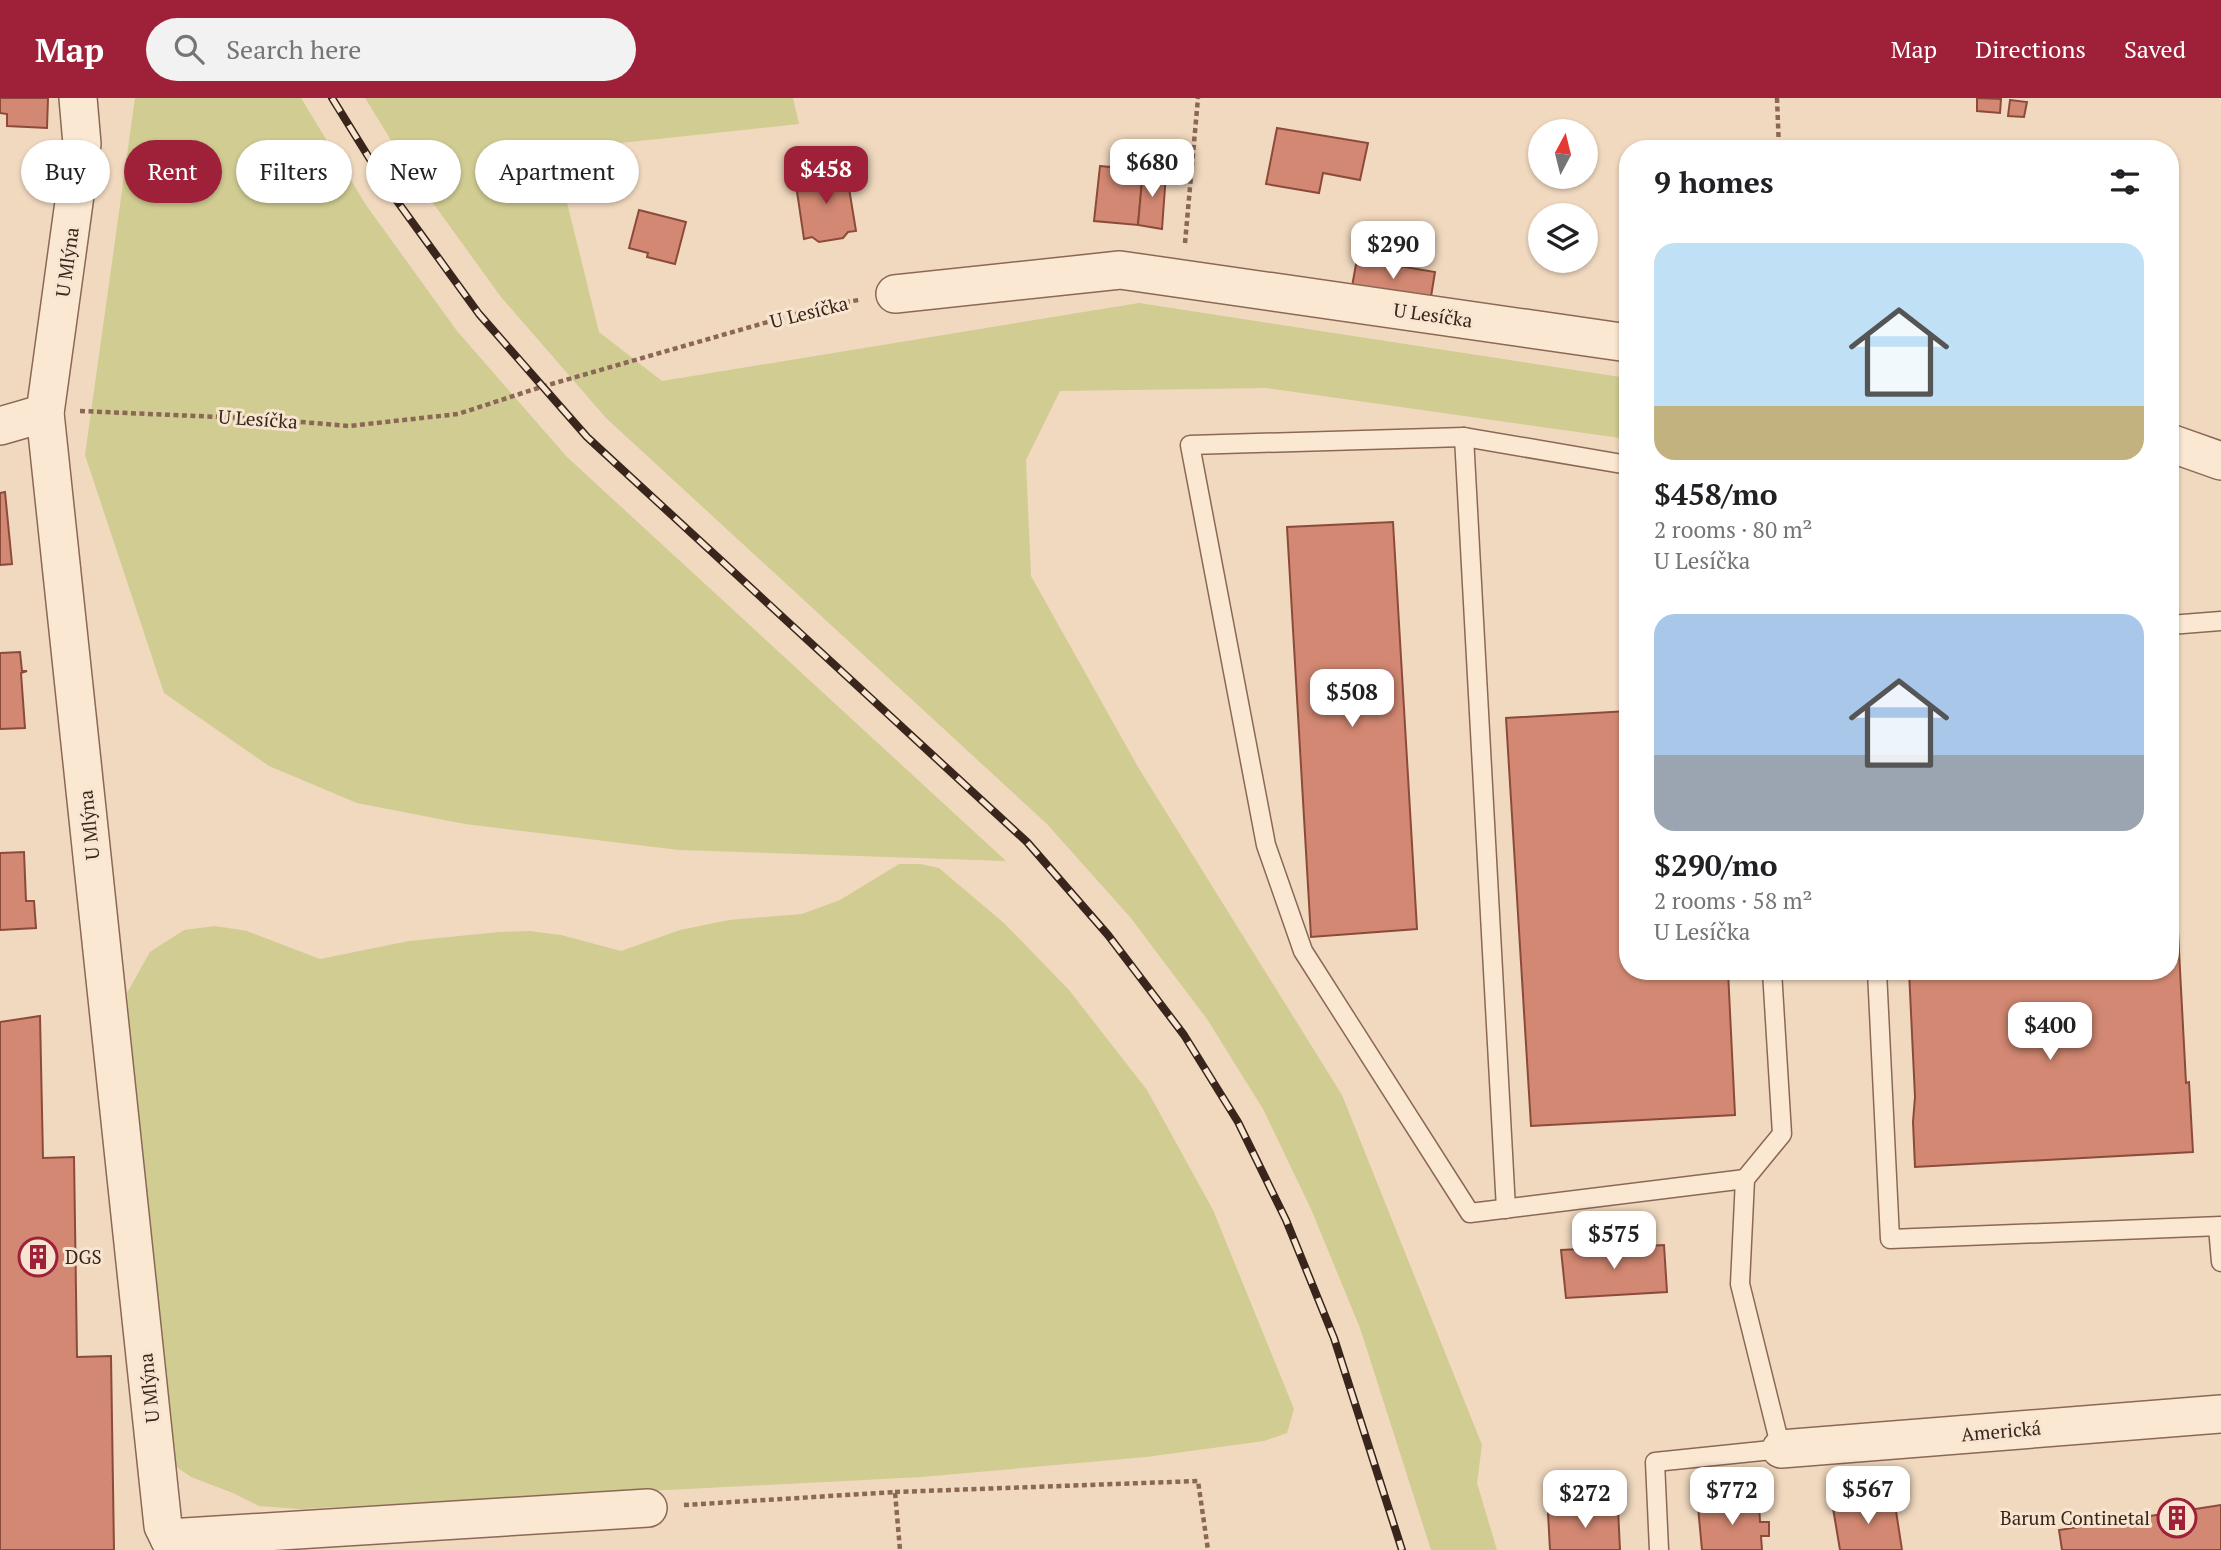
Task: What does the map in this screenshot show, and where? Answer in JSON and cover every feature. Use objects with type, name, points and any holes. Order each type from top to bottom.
[{"type":"street","name":"U Mlýna","points":[[78,98],[82,145],[45,413],[163,1526],[172,1544]]},
{"type":"street","name":"U Lesíčka","points":[[895,294],[1120,270],[1619,342]]},
{"type":"street","points":[[0,426],[45,413]]},
{"type":"street","points":[[2179,446],[2221,461]]},
{"type":"street","name":"Americká","points":[[1781,1449],[2221,1413]]},
{"type":"street","points":[[172,1544],[648,1507]]},
{"type":"lane","points":[[1619,463],[1464,437],[1190,445],[1266,845],[1303,951],[1470,1213],[1745,1179]]},
{"type":"lane","points":[[1464,437],[1506,1209]]},
{"type":"lane","points":[[2179,624],[2221,621]]},
{"type":"lane","points":[[1659,1550],[1655,1462],[1781,1449],[1740,1284],[1745,1179],[1782,1134],[1773,980]]},
{"type":"lane","points":[[1877,980],[1890,1239],[2219,1226],[2221,1262]]},
{"type":"path","points":[[1182,279],[1198,98]]},
{"type":"path","points":[[1777,98],[1779,140]]},
{"type":"path","name":"U Lesíčka","points":[[45,413],[153,413],[349,426],[458,414],[552,383],[827,305],[895,294]]},
{"type":"path","points":[[648,1507],[895,1492],[1198,1481],[1208,1550]]},
{"type":"path","points":[[895,1492],[900,1550]]},
{"type":"shaded area","points":[[135,98],[301,98],[327,140],[236,140],[236,203],[352,203],[352,182],[457,331],[567,457],[1006,861],[679,850],[465,824],[357,803],[269,766],[164,693],[85,455],[124,177],[124,203],[222,203],[222,140],[129,140]]},
{"type":"shaded area","points":[[365,98],[793,98],[799,124],[639,141],[475,140],[475,203],[567,203],[599,332],[662,381],[1139,303],[1619,377],[1619,438],[1266,388],[1060,391],[1026,460],[1031,576],[1138,767],[1342,1095],[1482,1445],[1477,1483],[1497,1550],[1431,1550],[1360,1328],[1311,1209],[1263,1109],[1207,1019],[1130,917],[1046,823],[606,418],[501,297],[433,203],[461,203],[461,140],[391,140]]},
{"type":"shaded area","points":[[899,864],[939,868],[1005,924],[1069,990],[1147,1090],[1213,1210],[1294,1409],[1287,1433],[1264,1441],[1146,1457],[922,1477],[299,1509],[259,1506],[191,1477],[168,1461],[140,1225],[127,993],[150,952],[184,930],[215,926],[247,931],[320,959],[409,941],[529,931],[561,935],[621,951],[680,930],[729,920],[802,914],[840,900]]},
{"type":"building","points":[[0,98],[48,98],[47,128],[7,126],[7,114],[0,113]]},
{"type":"building","points":[[1977,98],[2001,99],[2000,113],[1977,111]]},
{"type":"building","points":[[2010,100],[2027,102],[2024,117],[2008,116]]},
{"type":"building","points":[[1277,128],[1368,143],[1360,180],[1323,173],[1319,193],[1266,184]]},
{"type":"building","points":[[1100,166],[1143,170],[1138,225],[1094,221]]},
{"type":"building","points":[[846,170],[856,231],[848,232],[843,238],[819,242],[812,237],[804,239],[795,178]]},
{"type":"building","points":[[1143,170],[1166,173],[1162,229],[1138,225]]},
{"type":"building","points":[[639,210],[686,222],[675,264],[647,257],[648,253],[629,248]]},
{"type":"building","points":[[1357,259],[1435,272],[1430,303],[1351,292]]},
{"type":"building","points":[[5,492],[12,564],[0,565],[0,493]]},
{"type":"building","points":[[1393,522],[1417,929],[1311,937],[1287,527]]},
{"type":"building","points":[[20,652],[22,671],[27,671],[21,673],[25,728],[0,729],[0,653]]},
{"type":"building","points":[[1619,712],[1619,980],[1728,980],[1735,1115],[1531,1126],[1506,718]]},
{"type":"building","points":[[24,852],[26,901],[34,901],[36,928],[0,930],[0,853]]},
{"type":"building","points":[[2179,951],[2186,1083],[2189,1082],[2193,1152],[1915,1167],[1909,980],[2179,980]]},
{"type":"building","name":"DGS","points":[[40,1016],[43,1158],[74,1157],[77,1357],[111,1356],[114,1550],[0,1550],[0,1022]]},
{"type":"building","points":[[1664,1245],[1667,1292],[1566,1298],[1561,1250]]},
{"type":"building","points":[[1756,1470],[1759,1503],[1698,1507],[1697,1473]]},
{"type":"building","points":[[1894,1498],[1902,1550],[1840,1550],[1833,1508]]},
{"type":"building","points":[[1759,1503],[1760,1522],[1769,1522],[1769,1536],[1761,1536],[1762,1550],[1702,1550],[1698,1507]]},
{"type":"building","name":"Barum Continetal","points":[[2221,1505],[2221,1550],[2062,1550],[2059,1530]]},
{"type":"building","points":[[1618,1509],[1620,1550],[1550,1550],[1548,1513]]},
{"type":"railway","points":[[332,98],[389,190],[479,314],[587,437],[1027,842],[1108,935],[1184,1035],[1238,1122],[1286,1220],[1334,1338],[1402,1550]]},
{"type":"place","name":"DGS","points":[[38,1257]]},
{"type":"place","name":"Barum Continetal","points":[[2177,1518]]}]
